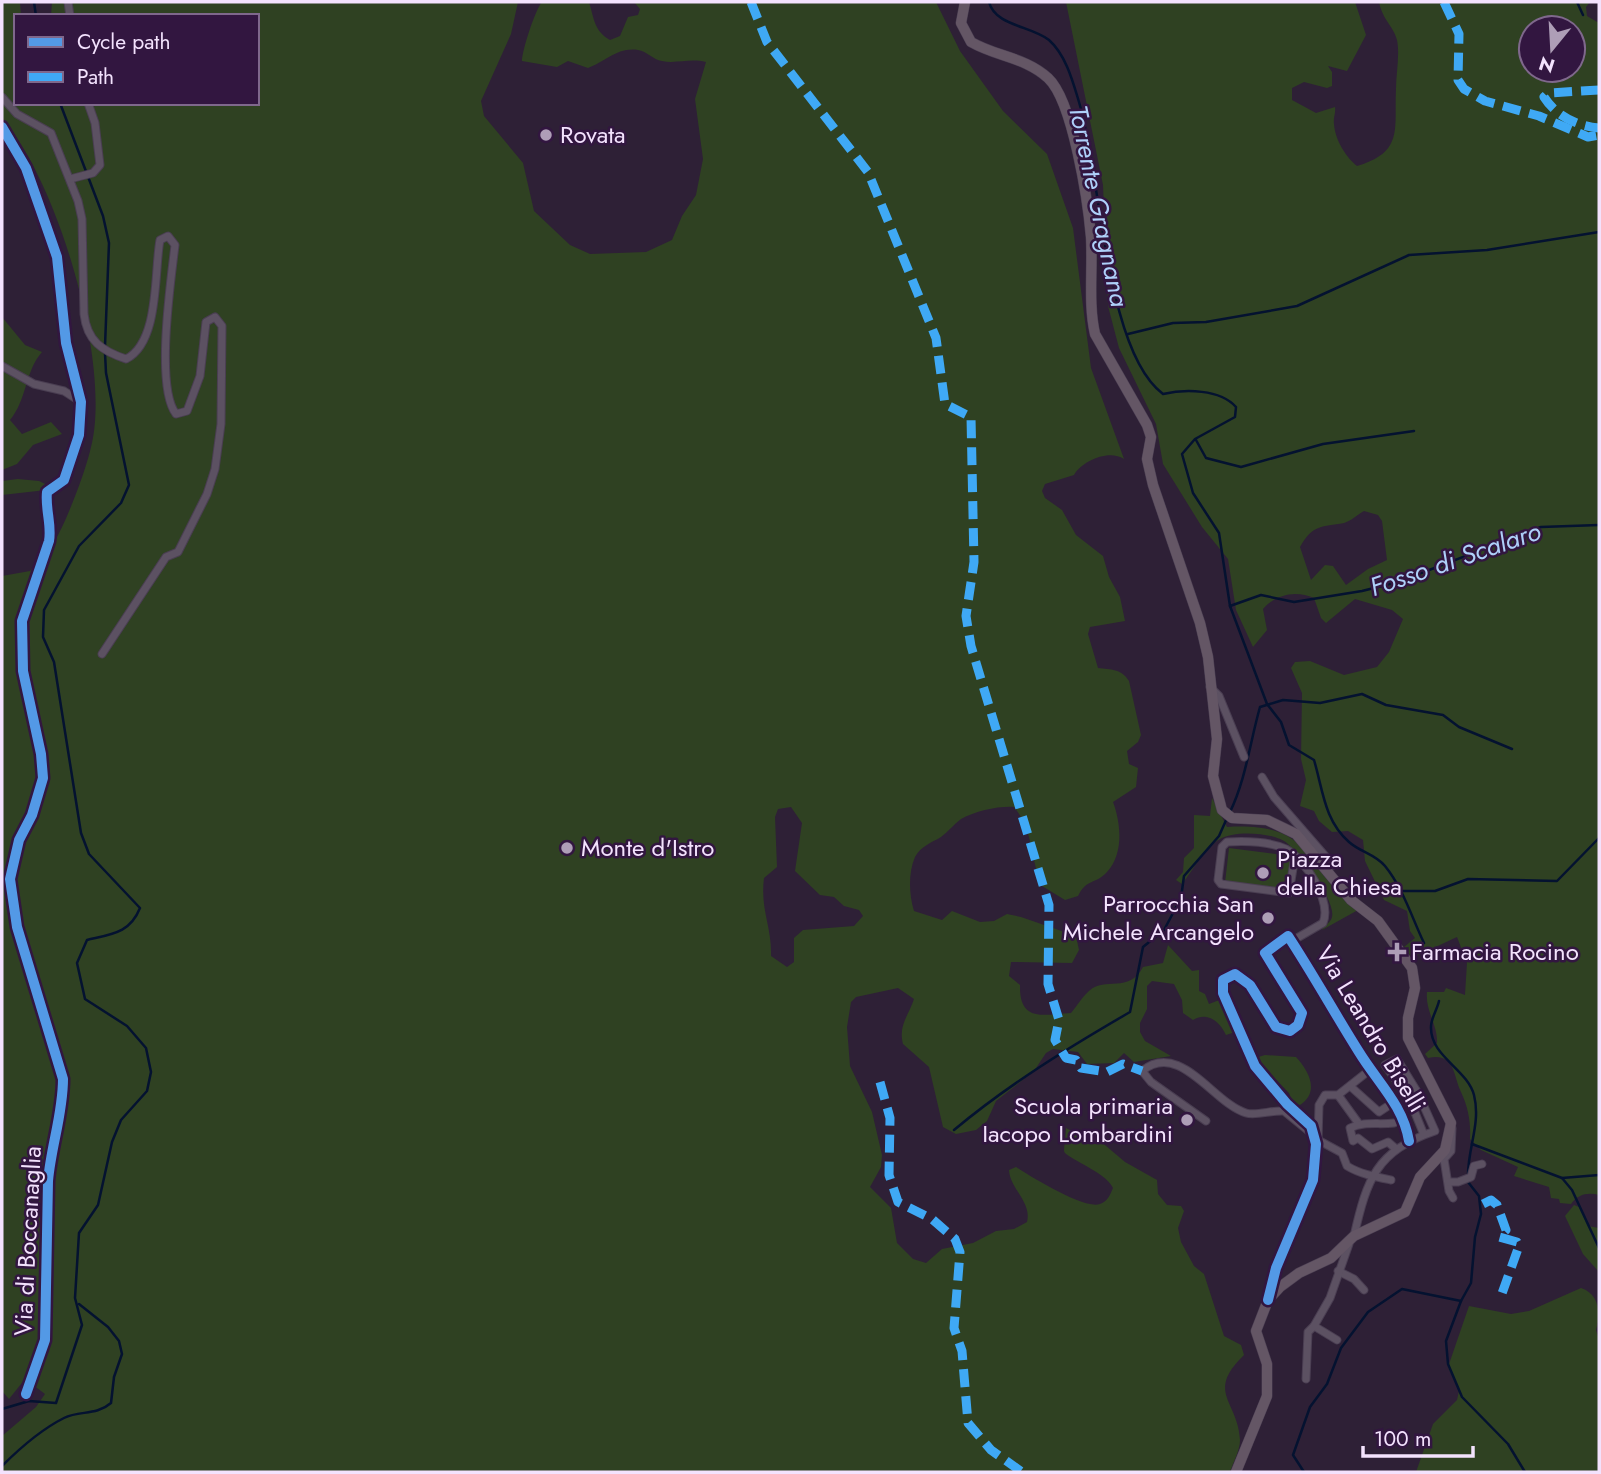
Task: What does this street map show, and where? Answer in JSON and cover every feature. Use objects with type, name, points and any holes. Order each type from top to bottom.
[{"type":"main road","points":[[965,2],[961,23],[971,43],[1024,60],[1047,77],[1063,97],[1091,236],[1092,320],[1095,334],[1147,425],[1151,437],[1147,459],[1153,485],[1200,623],[1208,657],[1217,739],[1213,776],[1229,816],[1279,824],[1296,834],[1351,900],[1378,920],[1412,968],[1415,988],[1408,1018],[1408,1038],[1451,1123],[1445,1150],[1420,1177],[1405,1212],[1352,1238],[1331,1258],[1298,1273],[1268,1300],[1255,1331],[1267,1364],[1267,1396],[1236,1472]]},
{"type":"street","points":[[2,97],[17,114],[51,132],[73,178],[81,208],[86,328],[96,344],[126,359],[139,346],[153,304],[160,240],[168,236],[174,240],[175,245],[169,286],[165,381],[170,405],[176,414],[181,415],[189,408],[200,376],[206,321],[215,317],[222,326],[219,440],[207,494],[178,552],[166,557],[102,654]]},
{"type":"street","points":[[73,178],[98,170],[100,157],[95,123],[89,105]]},
{"type":"street","name":"Via di Boccanaglia","points":[[2,127],[26,169],[57,257],[66,343],[81,402],[79,435],[64,480],[47,492],[45,509],[49,541],[22,621],[23,671],[41,754],[43,778],[11,869],[12,903],[64,1079],[63,1104],[50,1156],[48,1181],[46,1340],[26,1394]]},
{"type":"street","points":[[2,366],[34,384],[64,391],[81,402]]},
{"type":"street","points":[[1210,687],[1219,696],[1244,757]]},
{"type":"street","points":[[1262,778],[1274,797],[1333,865],[1315,849],[1310,851]]},
{"type":"street","points":[[1268,1300],[1276,1268],[1313,1180],[1317,1154],[1311,1126],[1287,1104],[1255,1066],[1221,987],[1226,976],[1235,974],[1244,978],[1276,1027],[1290,1031],[1298,1025],[1302,1013],[1265,953],[1282,937],[1289,936],[1292,941],[1323,923],[1326,913],[1315,883],[1295,856],[1274,845],[1227,842],[1222,847],[1219,882],[1289,893],[1295,856]]},
{"type":"street","name":"Via Leandro Biselli","points":[[1292,941],[1394,1102],[1407,1125],[1409,1141]]},
{"type":"street","points":[[1306,1379],[1307,1337],[1330,1298],[1373,1173],[1409,1141],[1424,1135],[1434,1131],[1418,1093],[1396,1059],[1385,1065],[1409,1098],[1424,1135]]},
{"type":"street","points":[[1206,1121],[1151,1082],[1142,1071],[1155,1063],[1175,1064],[1244,1112],[1284,1111],[1314,1138],[1342,1153],[1347,1166],[1359,1174],[1373,1173],[1391,1180]]},
{"type":"street","points":[[1314,1138],[1319,1105],[1325,1095],[1338,1095],[1371,1069]]},
{"type":"street","points":[[1350,1086],[1379,1112],[1394,1102]]},
{"type":"street","points":[[1338,1095],[1359,1124]]},
{"type":"street","points":[[1451,1123],[1454,1136],[1451,1151],[1444,1159],[1449,1191],[1453,1198]]},
{"type":"street","points":[[1359,1124],[1390,1124],[1388,1142],[1369,1152],[1358,1138],[1353,1140],[1350,1128],[1359,1124]]},
{"type":"street","points":[[1388,1142],[1396,1150]]},
{"type":"street","points":[[1449,1182],[1471,1177],[1474,1166],[1482,1164]]},
{"type":"street","points":[[1338,1271],[1354,1279],[1363,1290]]},
{"type":"street","points":[[1314,1326],[1337,1340]]},
{"type":"green space","points":[[2,2],[20,2],[21,14],[14,14],[14,105],[259,105],[259,14],[51,14],[52,2],[518,2],[511,34],[481,101],[484,116],[523,163],[534,211],[570,245],[590,254],[646,252],[672,240],[682,216],[696,195],[703,159],[695,99],[706,62],[662,61],[641,51],[631,50],[617,53],[588,68],[568,61],[557,67],[522,61],[529,31],[542,2],[589,2],[598,28],[610,40],[620,36],[628,17],[638,15],[640,9],[634,2],[936,2],[960,51],[1003,111],[1047,154],[1073,228],[1091,368],[1124,459],[1111,455],[1096,458],[1083,465],[1074,475],[1045,484],[1042,491],[1045,498],[1062,510],[1076,535],[1103,556],[1109,577],[1120,597],[1125,621],[1090,627],[1088,634],[1098,668],[1119,672],[1129,681],[1141,735],[1138,742],[1127,751],[1129,764],[1138,768],[1136,787],[1113,802],[1119,829],[1116,856],[1107,872],[1085,886],[1078,896],[1065,900],[1042,886],[1020,816],[1014,807],[1001,807],[980,811],[961,819],[944,835],[917,853],[910,877],[914,911],[942,920],[952,911],[980,922],[994,921],[1007,914],[1076,936],[1079,950],[1072,963],[1011,962],[1009,976],[1020,985],[1024,1005],[1028,1011],[1042,1015],[1071,1013],[1086,993],[1095,987],[1124,983],[1137,975],[1143,967],[1163,963],[1168,945],[1192,971],[1199,970],[1199,991],[1205,994],[1209,1004],[1222,999],[1235,1032],[1226,1035],[1217,1022],[1208,1017],[1193,1020],[1183,1013],[1182,1000],[1174,984],[1152,981],[1147,986],[1147,1009],[1140,1023],[1140,1032],[1145,1041],[1171,1056],[1134,1062],[1124,1053],[1114,1063],[1087,1064],[1078,1052],[1053,1049],[1046,1053],[1034,1071],[996,1101],[987,1121],[976,1130],[956,1134],[943,1127],[929,1067],[903,1044],[903,1026],[914,999],[898,988],[856,997],[851,1002],[847,1027],[850,1066],[872,1112],[882,1155],[881,1167],[870,1187],[891,1208],[897,1243],[913,1259],[926,1263],[942,1249],[973,1243],[996,1231],[1014,1229],[1027,1222],[1024,1202],[1010,1177],[1009,1170],[1016,1167],[1083,1202],[1093,1205],[1107,1199],[1113,1188],[1109,1182],[1064,1151],[1066,1128],[1085,1138],[1099,1140],[1125,1162],[1157,1180],[1158,1194],[1167,1205],[1181,1206],[1184,1211],[1178,1228],[1181,1242],[1194,1266],[1204,1274],[1224,1336],[1241,1345],[1244,1355],[1233,1368],[1225,1388],[1240,1440],[1230,1472],[2,1472],[2,1436],[36,1407],[45,1394],[25,1379],[9,1399],[2,1391],[2,576],[30,571],[57,537],[85,468],[96,412],[94,370],[87,324],[75,276],[60,228],[23,147],[2,119]],"holes":[[[791,807],[802,823],[795,871],[820,895],[834,897],[844,906],[859,910],[863,916],[854,926],[803,930],[794,938],[794,962],[787,967],[771,956],[763,889],[764,878],[777,867],[775,817],[778,809]]]},
{"type":"green space","points":[[1066,2],[1355,2],[1366,35],[1347,71],[1328,66],[1332,72],[1332,86],[1327,88],[1304,82],[1292,88],[1292,100],[1316,113],[1335,107],[1336,136],[1345,153],[1357,166],[1383,154],[1393,137],[1395,127],[1398,46],[1379,2],[1590,2],[1586,7],[1587,14],[1517,14],[1517,84],[1587,84],[1587,16],[1599,23],[1599,1195],[1583,1195],[1571,1204],[1560,1203],[1559,1199],[1551,1198],[1549,1187],[1514,1176],[1518,1167],[1481,1150],[1470,1139],[1467,1109],[1452,1066],[1443,1058],[1428,1058],[1425,1054],[1437,1043],[1427,992],[1444,992],[1446,988],[1465,995],[1467,963],[1457,937],[1412,958],[1404,947],[1415,938],[1410,931],[1407,911],[1384,900],[1365,861],[1363,840],[1348,831],[1332,832],[1319,821],[1314,811],[1300,806],[1306,780],[1301,759],[1302,693],[1291,668],[1295,662],[1310,661],[1344,675],[1377,667],[1389,652],[1403,619],[1392,610],[1355,599],[1326,623],[1321,618],[1314,598],[1300,594],[1287,595],[1274,600],[1263,609],[1267,630],[1253,647],[1236,610],[1228,559],[1202,527],[1163,464],[1156,424],[1119,348],[1108,306],[1103,185]],"holes":[[[1364,511],[1378,515],[1382,521],[1387,560],[1368,569],[1346,585],[1333,566],[1325,565],[1311,580],[1300,547],[1309,534],[1319,528],[1347,522]]]},
{"type":"green space","points":[[2,317],[25,345],[42,352],[32,368],[20,404],[10,420],[22,434],[51,422],[62,434],[33,445],[17,464],[2,470]]},
{"type":"green space","points":[[2,481],[39,481],[55,489],[2,495]]},
{"type":"green space","points":[[1212,798],[1227,827],[1256,827],[1293,839],[1339,894],[1358,910],[1322,930],[1332,917],[1332,909],[1323,889],[1288,844],[1264,835],[1244,833],[1220,839],[1204,853],[1182,884],[1176,880],[1183,872],[1184,858],[1194,848],[1194,815],[1210,816]]},
{"type":"green space","points":[[1229,848],[1291,856],[1287,891],[1225,883]]},
{"type":"green space","points":[[1265,1055],[1296,1057],[1301,1063],[1311,1088],[1310,1094],[1300,1105],[1293,1104],[1289,1093],[1255,1058]]},
{"type":"green space","points":[[1574,1205],[1579,1207],[1588,1226],[1599,1228],[1599,1272],[1583,1254],[1565,1216]]},
{"type":"green space","points":[[1581,1288],[1592,1295],[1598,1310],[1596,1330],[1599,1340],[1599,1472],[1416,1472],[1433,1424],[1457,1400],[1459,1391],[1448,1367],[1469,1306],[1511,1314],[1529,1311]]},
{"type":"waterway","points":[[34,2],[36,14]]},
{"type":"waterway","name":"Torrente Gragnana","points":[[989,2],[993,10],[1006,21],[1049,40],[1068,69],[1087,133],[1107,259],[1117,302],[1128,340],[1144,372],[1163,394],[1202,392],[1221,397],[1236,407],[1235,417],[1195,439],[1182,454],[1193,493],[1219,533],[1230,606],[1267,704],[1281,722],[1289,745],[1314,760],[1334,824],[1349,842],[1385,866],[1402,893],[1424,943]]},
{"type":"waterway","points":[[1577,2],[1583,14]]},
{"type":"waterway","points":[[61,105],[103,216],[109,243],[105,346]]},
{"type":"waterway","points":[[1128,334],[1173,323],[1206,322],[1297,306],[1409,255],[1487,250],[1599,232]]},
{"type":"waterway","points":[[2,1409],[29,1401],[56,1403],[82,1325],[75,1298],[79,1233],[98,1205],[112,1142],[121,1120],[147,1091],[151,1072],[146,1048],[127,1026],[85,999],[77,963],[87,940],[125,928],[140,908],[89,854],[81,833],[54,662],[43,637],[44,610],[79,546],[121,503],[129,485],[106,373],[105,353]]},
{"type":"waterway","points":[[1196,440],[1206,458],[1241,467],[1323,444],[1414,431]]},
{"type":"waterway","name":"Fosso di Scalaro","points":[[1230,606],[1261,595],[1294,602],[1362,591],[1398,582],[1541,527],[1599,525]]},
{"type":"waterway","points":[[1230,812],[1244,774],[1260,707],[1283,700],[1320,703],[1362,694],[1386,705],[1443,715],[1459,727],[1512,749]]},
{"type":"waterway","points":[[954,1130],[1039,1067],[1130,1012],[1143,947],[1164,930],[1181,898],[1184,876],[1219,836],[1227,818]]},
{"type":"waterway","points":[[1401,891],[1435,891],[1468,879],[1557,881],[1599,838]]},
{"type":"waterway","name":"Torrente Gragnana","points":[[1439,1001],[1431,1024],[1432,1037],[1442,1054],[1470,1086],[1476,1105],[1468,1175]]},
{"type":"waterway","points":[[1472,1144],[1562,1178],[1599,1175]]},
{"type":"waterway","points":[[1562,1178],[1572,1190],[1599,1248]]},
{"type":"waterway","name":"Torrente Gragnana","points":[[1304,1472],[1293,1455],[1310,1407],[1327,1384],[1341,1348],[1368,1312],[1402,1289],[1461,1301],[1471,1283],[1475,1237],[1481,1214],[1479,1196],[1468,1182]]},
{"type":"waterway","points":[[1461,1301],[1446,1341],[1448,1364],[1462,1397],[1508,1444],[1525,1472]]},
{"type":"waterway","points":[[2,1466],[55,1423],[70,1416],[100,1410],[111,1403],[114,1377],[122,1354],[119,1341],[108,1327],[79,1304]]},
{"type":"marked path","points":[[751,2],[767,42],[868,172],[936,338],[945,404],[971,417],[974,562],[966,616],[971,646],[1049,905],[1048,984],[1059,1020],[1055,1040],[1066,1058],[1076,1060],[1081,1068],[1107,1072],[1123,1064],[1142,1071]]},
{"type":"marked path","points":[[1444,2],[1459,34],[1458,80],[1464,89],[1485,101],[1539,116],[1588,137],[1599,135]]},
{"type":"marked path","points":[[1599,90],[1548,93],[1544,97],[1555,110],[1568,119],[1599,128]]},
{"type":"marked path","points":[[880,1082],[890,1118],[889,1175],[898,1202],[932,1219],[955,1239],[960,1252],[954,1328],[962,1351],[968,1423],[991,1450],[1022,1472]]},
{"type":"marked path","points":[[1483,1204],[1491,1200],[1497,1205],[1506,1230],[1499,1237],[1517,1242],[1519,1246],[1500,1299]]},
{"type":"cycle path","points":[[2,127],[26,168],[57,257],[66,343],[81,402],[79,435],[64,480],[47,492],[49,541],[22,621],[23,671],[41,754],[43,778],[32,815],[19,840],[10,879],[17,927],[63,1079],[48,1181],[45,1340],[26,1394]]},
{"type":"cycle path","points":[[1268,1300],[1276,1268],[1313,1180],[1316,1144],[1311,1126],[1287,1104],[1255,1066],[1223,993],[1223,980],[1235,974],[1250,985],[1276,1027],[1290,1031],[1298,1025],[1302,1013],[1265,953],[1288,936],[1359,1052],[1396,1105],[1409,1141]]},
{"type":"place","name":"Rovata","points":[[546,135]]},
{"type":"place","name":"Monte d'Istro","points":[[567,848]]},
{"type":"place","name":"Piazza della Chiesa","points":[[1263,873]]},
{"type":"place","name":"Parrocchia San Michele Arcangelo","points":[[1268,918]]},
{"type":"place","name":"Farmacia Rocino","points":[[1397,952]]},
{"type":"place","name":"Scuola primaria Iacopo Lombardini","points":[[1187,1120]]}]
